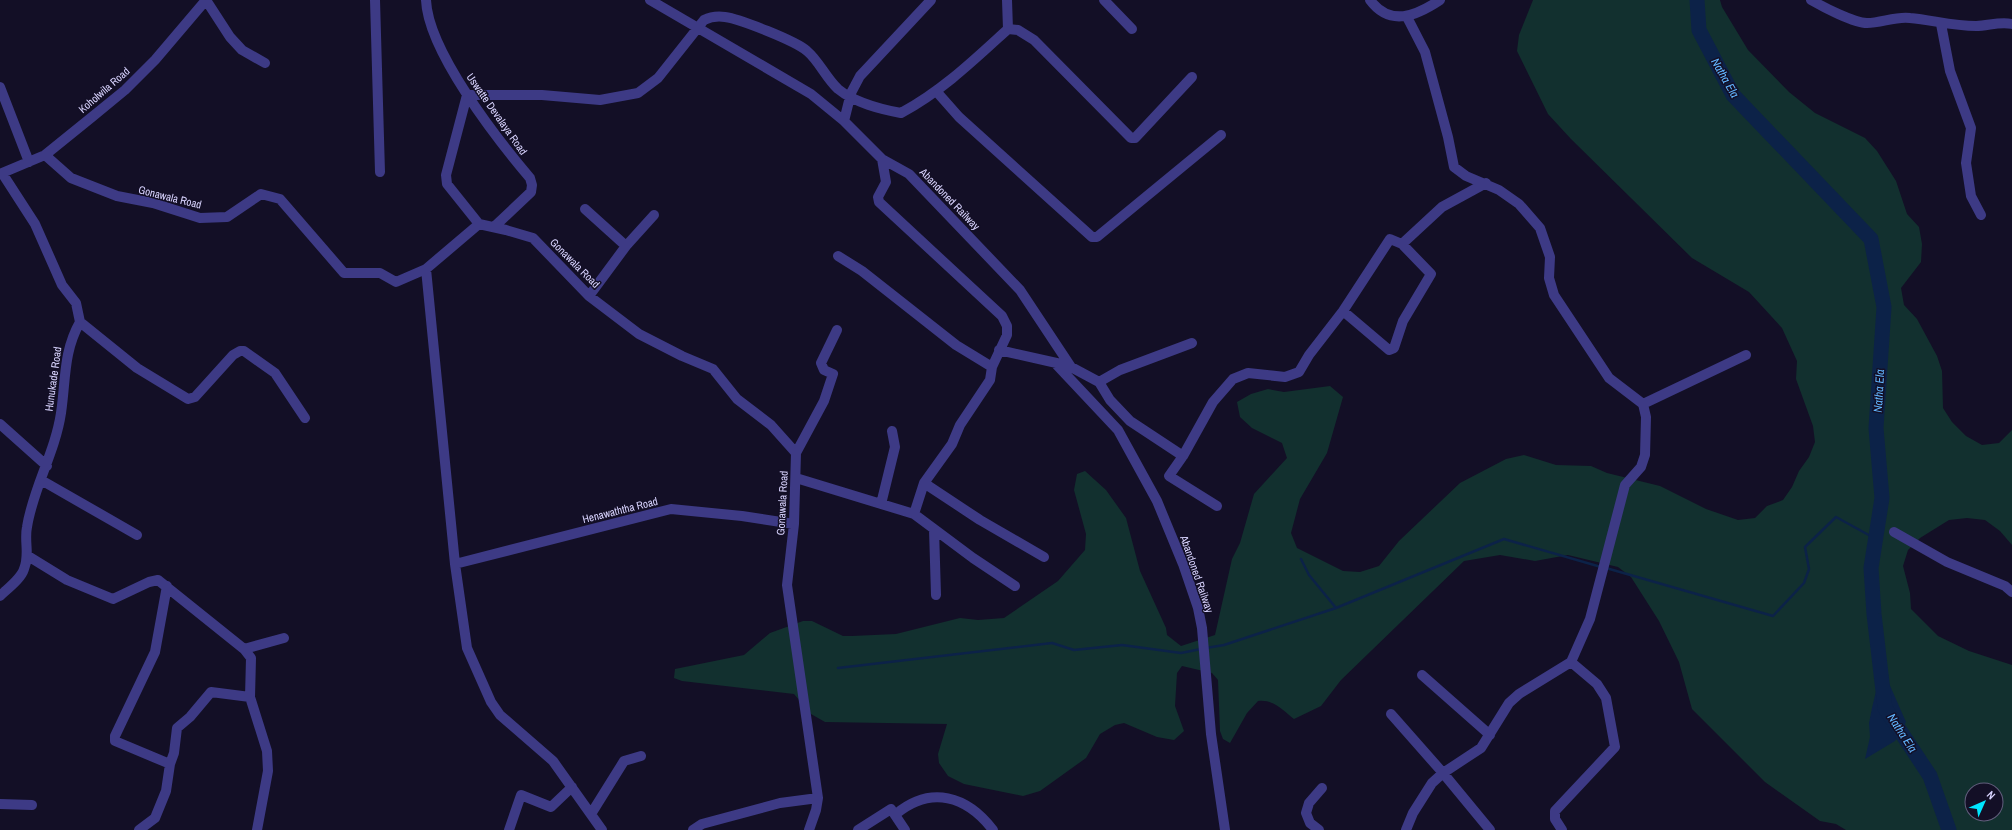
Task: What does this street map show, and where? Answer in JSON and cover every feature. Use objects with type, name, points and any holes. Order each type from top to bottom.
[{"type":"street","points":[[206,0],[230,37],[242,50],[265,63]]},
{"type":"street","name":"Koholwila Road","points":[[1,173],[45,155],[130,85],[155,60],[206,0]]},
{"type":"street","points":[[375,0],[380,172]]},
{"type":"street","name":"Uswatte Devalaya Road","points":[[426,0],[436,41],[467,96],[530,178],[532,186],[531,192],[494,227]]},
{"type":"street","name":"Abandoned Railway","points":[[650,0],[811,94],[844,121],[882,159],[909,174],[1020,290],[1070,367],[1099,382]]},
{"type":"street","points":[[844,121],[850,96],[860,76],[931,0]]},
{"type":"street","points":[[479,224],[447,184],[446,176],[467,96],[542,95],[600,100],[638,93],[658,78],[698,28],[709,17],[725,17],[784,38],[807,50],[838,89],[865,104],[901,113],[958,75],[1008,28],[1007,0]]},
{"type":"street","points":[[1104,0],[1132,29]]},
{"type":"street","points":[[1370,0],[1376,9],[1397,17],[1407,17],[1429,8],[1440,0]]},
{"type":"street","points":[[1811,0],[1825,8],[1866,23],[1907,17],[1934,21],[1941,24],[1977,26],[2005,22],[2012,24]]},
{"type":"street","points":[[1406,830],[1413,813],[1432,783],[1443,773],[1481,748],[1490,736],[1509,703],[1519,694],[1571,662],[1590,619],[1625,485],[1641,467],[1644,455],[1646,417],[1643,404],[1609,378],[1554,295],[1549,278],[1550,257],[1540,228],[1519,204],[1499,190],[1486,183],[1466,176],[1454,168],[1448,137],[1425,52],[1407,17]]},
{"type":"street","points":[[1941,24],[1950,71],[1971,128],[1966,163],[1971,196],[1981,215]]},
{"type":"street","points":[[1008,28],[1018,30],[1034,40],[1131,138],[1135,138],[1192,77]]},
{"type":"street","points":[[0,87],[29,162]]},
{"type":"street","points":[[936,90],[959,117],[1092,237],[1097,237],[1222,135]]},
{"type":"street","name":"Gonawala Road","points":[[45,155],[71,178],[116,196],[153,204],[200,218],[227,217],[261,194],[280,199],[344,273],[380,273],[396,282],[426,269],[479,224],[533,238],[589,296],[639,334],[682,356],[713,369],[737,400],[771,424],[796,453],[794,524],[787,586],[815,769],[818,798],[816,810],[809,830]]},
{"type":"street","points":[[882,159],[886,182],[878,197],[879,202],[1002,316],[1007,326],[1007,335],[992,367],[990,380],[960,425],[952,444],[924,482],[914,514]]},
{"type":"street","points":[[1,173],[35,224],[62,285],[76,303],[80,322],[137,368],[188,399],[195,397],[233,355],[240,351],[244,351],[276,373],[305,418]]},
{"type":"street","points":[[1402,244],[1442,207],[1486,183]]},
{"type":"street","points":[[585,209],[626,246]]},
{"type":"street","points":[[589,296],[626,246],[654,215]]},
{"type":"street","points":[[1217,506],[1169,476],[1183,456],[1213,402],[1233,378],[1248,373],[1285,377],[1299,372],[1309,355],[1343,311],[1390,238],[1402,244],[1431,274],[1403,321],[1394,348],[1389,350],[1343,311]]},
{"type":"street","points":[[838,256],[862,271],[956,345],[992,367]]},
{"type":"street","points":[[426,269],[455,564],[467,648],[491,702],[500,715],[553,762],[602,830]]},
{"type":"street","name":"Hunukade Road","points":[[0,596],[24,571],[28,556],[26,528],[47,466],[61,414],[68,350],[72,337],[80,322]]},
{"type":"street","points":[[796,453],[824,401],[833,374],[824,370],[821,363],[837,330]]},
{"type":"street","points":[[1183,456],[1130,421],[1110,400],[1099,382],[1120,370],[1192,343]]},
{"type":"street","points":[[1000,350],[1070,367]]},
{"type":"street","points":[[1643,404],[1746,355]]},
{"type":"street","name":"Abandoned Railway","points":[[1055,363],[1118,430],[1157,501],[1183,564],[1198,608],[1202,628],[1211,734],[1225,830]]},
{"type":"street","points":[[0,424],[47,466]]},
{"type":"street","points":[[881,504],[894,447],[892,431]]},
{"type":"street","points":[[796,478],[914,514],[972,558],[1015,586]]},
{"type":"street","points":[[41,480],[137,535]]},
{"type":"street","points":[[924,482],[980,520],[1044,557]]},
{"type":"street","name":"Henawaththa Road","points":[[455,564],[671,509],[742,516],[794,524]]},
{"type":"street","points":[[934,529],[936,595]]},
{"type":"street","points":[[1894,532],[1947,562],[2005,586],[2012,592]]},
{"type":"street","points":[[28,556],[67,580],[113,598],[149,582],[158,580],[244,649],[251,658],[250,697],[267,751],[268,771],[258,830]]},
{"type":"street","points":[[167,586],[155,652],[115,736],[115,741],[170,764]]},
{"type":"street","points":[[244,649],[284,638]]},
{"type":"street","points":[[1562,830],[1555,819],[1555,812],[1615,747],[1606,698],[1597,684],[1571,662]]},
{"type":"street","points":[[1422,675],[1490,736]]},
{"type":"street","points":[[139,830],[155,818],[166,791],[170,764],[174,753],[177,728],[190,717],[211,692],[250,697]]},
{"type":"street","points":[[1391,714],[1443,773],[1490,830]]},
{"type":"street","points":[[591,814],[624,761],[641,756]]},
{"type":"street","points":[[509,830],[522,794],[551,807],[572,787]]},
{"type":"street","points":[[1319,830],[1310,823],[1306,813],[1310,803],[1322,788]]},
{"type":"street","points":[[896,814],[907,805],[933,797],[952,799],[973,809],[993,830]]},
{"type":"street","points":[[693,830],[702,824],[760,808],[780,803],[818,798]]},
{"type":"street","points":[[0,804],[32,805]]},
{"type":"street","points":[[858,830],[891,809],[896,814],[905,830]]},
{"type":"green space","points":[[1533,0],[1720,0],[1722,7],[1748,50],[1789,92],[1815,113],[1865,138],[1877,151],[1896,181],[1907,214],[1919,227],[1922,244],[1921,262],[1901,288],[1904,305],[1917,319],[1937,356],[1942,371],[1943,408],[1952,422],[1966,436],[1982,445],[1999,443],[2012,430],[2012,545],[2000,531],[1985,520],[1967,518],[1949,520],[1920,538],[1908,550],[1903,566],[1910,593],[1911,609],[1938,636],[1969,651],[2012,665],[2012,830],[1846,830],[1836,824],[1820,821],[1765,782],[1692,709],[1679,662],[1659,621],[1631,577],[1618,567],[1568,555],[1535,561],[1500,555],[1464,561],[1341,680],[1321,706],[1294,719],[1273,703],[1258,701],[1247,713],[1230,743],[1223,739],[1220,731],[1218,680],[1212,673],[1182,666],[1177,673],[1175,706],[1184,731],[1174,740],[1157,737],[1124,723],[1115,725],[1100,734],[1086,758],[1040,791],[1023,796],[964,784],[948,776],[939,763],[938,754],[947,724],[825,722],[811,714],[794,694],[682,681],[674,678],[675,669],[744,655],[770,633],[803,621],[812,621],[843,636],[852,636],[896,634],[960,618],[978,620],[1004,618],[1058,581],[1085,550],[1086,534],[1074,490],[1077,474],[1085,471],[1106,490],[1126,518],[1140,571],[1166,628],[1167,635],[1181,646],[1215,635],[1232,559],[1240,543],[1254,494],[1287,458],[1282,443],[1252,428],[1240,417],[1237,402],[1251,394],[1268,389],[1284,392],[1330,386],[1343,397],[1327,453],[1300,499],[1291,533],[1297,548],[1343,571],[1360,572],[1379,566],[1399,541],[1460,483],[1506,459],[1524,455],[1556,465],[1591,466],[1607,473],[1660,486],[1706,509],[1738,520],[1755,518],[1767,506],[1783,500],[1792,487],[1799,471],[1809,457],[1815,442],[1813,426],[1796,379],[1797,361],[1782,328],[1749,292],[1692,258],[1571,139],[1548,114],[1517,51],[1519,35]]},
{"type":"water","points":[[1884,672],[1906,722],[1895,741],[1865,759],[1870,737],[1869,723],[1872,708],[1879,679]]},
{"type":"waterway","name":"Natha Ela","points":[[1697,0],[1699,30],[1733,95],[1871,239],[1884,307],[1876,428],[1882,498],[1871,568],[1874,614],[1885,708],[1930,776],[1949,830]]},
{"type":"waterway","points":[[1606,568],[1773,616],[1804,583],[1809,569],[1805,547],[1836,517],[1876,539]]},
{"type":"waterway","points":[[1206,648],[1224,645],[1336,608],[1504,539],[1601,567]]},
{"type":"waterway","points":[[1301,559],[1309,575],[1336,608]]},
{"type":"waterway","points":[[838,668],[1052,643],[1074,650],[1122,645],[1181,653],[1201,649]]}]
